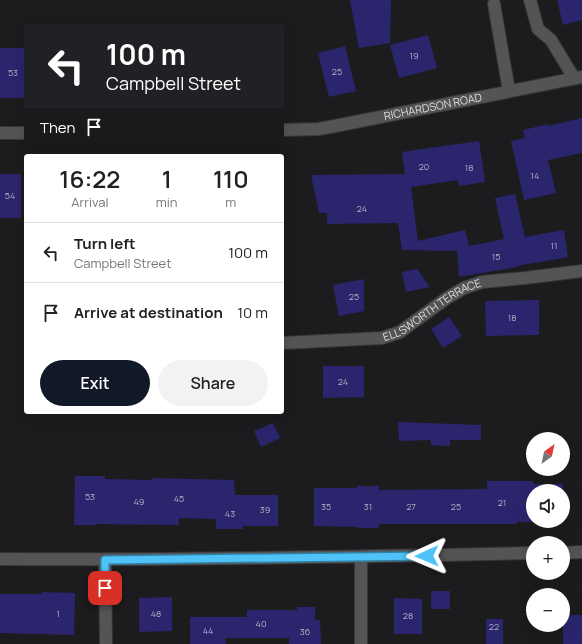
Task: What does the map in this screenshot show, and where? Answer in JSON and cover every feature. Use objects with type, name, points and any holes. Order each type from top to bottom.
[{"type":"street","points":[[530,0],[538,29],[550,40],[578,77]]},
{"type":"street","points":[[494,4],[509,91]]},
{"type":"street","name":"RICHARDSON ROAD","points":[[284,130],[318,129],[578,77]]},
{"type":"street","points":[[0,133],[24,132]]},
{"type":"street","name":"ELLSWORTH TERRACE","points":[[284,343],[382,338],[400,332],[447,298],[464,288],[482,282],[582,271]]},
{"type":"street","points":[[570,553],[582,552]]},
{"type":"street","points":[[0,559],[105,560],[526,553]]},
{"type":"street","points":[[361,557],[361,644]]},
{"type":"street","points":[[105,560],[106,644]]},
{"type":"building","points":[[350,0],[391,0],[390,43],[359,48]]},
{"type":"building","points":[[557,0],[582,0],[582,20],[563,25]]},
{"type":"building","points":[[428,35],[437,68],[399,78],[390,45]]},
{"type":"building","points":[[345,46],[356,91],[329,97],[318,53]]},
{"type":"building","points":[[0,48],[24,48],[24,98],[0,98]]},
{"type":"building","points":[[582,118],[582,153],[548,160],[556,193],[524,200],[511,141],[525,138],[523,130]]},
{"type":"building","points":[[479,141],[485,182],[459,186],[458,180],[411,187],[418,241],[465,230],[469,246],[504,239],[495,198],[515,194],[525,237],[564,230],[568,257],[459,277],[457,251],[402,250],[398,223],[327,224],[327,213],[319,213],[311,175],[405,174],[402,152]]},
{"type":"building","points":[[0,174],[21,174],[21,218],[0,218]]},
{"type":"building","points":[[417,269],[430,287],[406,292],[402,272]]},
{"type":"building","points":[[364,279],[364,311],[339,316],[333,285]]},
{"type":"building","points":[[539,300],[539,335],[486,336],[485,301]]},
{"type":"building","points":[[449,317],[462,336],[443,348],[431,329]]},
{"type":"building","points":[[323,366],[364,366],[364,397],[323,398]]},
{"type":"building","points":[[398,422],[481,425],[481,440],[450,440],[450,446],[431,445],[431,440],[399,441]]},
{"type":"building","points":[[273,423],[280,438],[261,447],[254,431]]},
{"type":"building","points":[[75,476],[105,476],[105,479],[152,480],[152,478],[234,480],[235,495],[278,495],[278,526],[243,526],[243,529],[216,529],[216,519],[179,518],[179,525],[74,525]]},
{"type":"building","points":[[487,481],[533,481],[533,484],[526,484],[526,522],[517,522],[517,524],[379,524],[379,528],[314,526],[314,488],[357,488],[357,486],[379,486],[379,490],[487,489]]},
{"type":"building","points":[[431,591],[450,591],[450,609],[431,609]]},
{"type":"building","points":[[42,592],[75,593],[74,635],[0,633],[0,594],[42,594]]},
{"type":"building","points":[[172,597],[172,631],[139,632],[139,598]]},
{"type":"building","points":[[394,598],[422,599],[422,634],[394,634]]},
{"type":"building","points":[[297,607],[315,607],[315,620],[320,620],[321,644],[289,644],[289,638],[225,638],[226,644],[190,644],[190,617],[247,617],[247,610],[297,610]]},
{"type":"building","points":[[570,615],[582,615],[582,644],[563,644],[563,632],[570,632]]},
{"type":"building","points":[[486,619],[503,619],[503,644],[486,644]]},
{"type":"route","points":[[105,588],[105,560],[427,556]]}]
